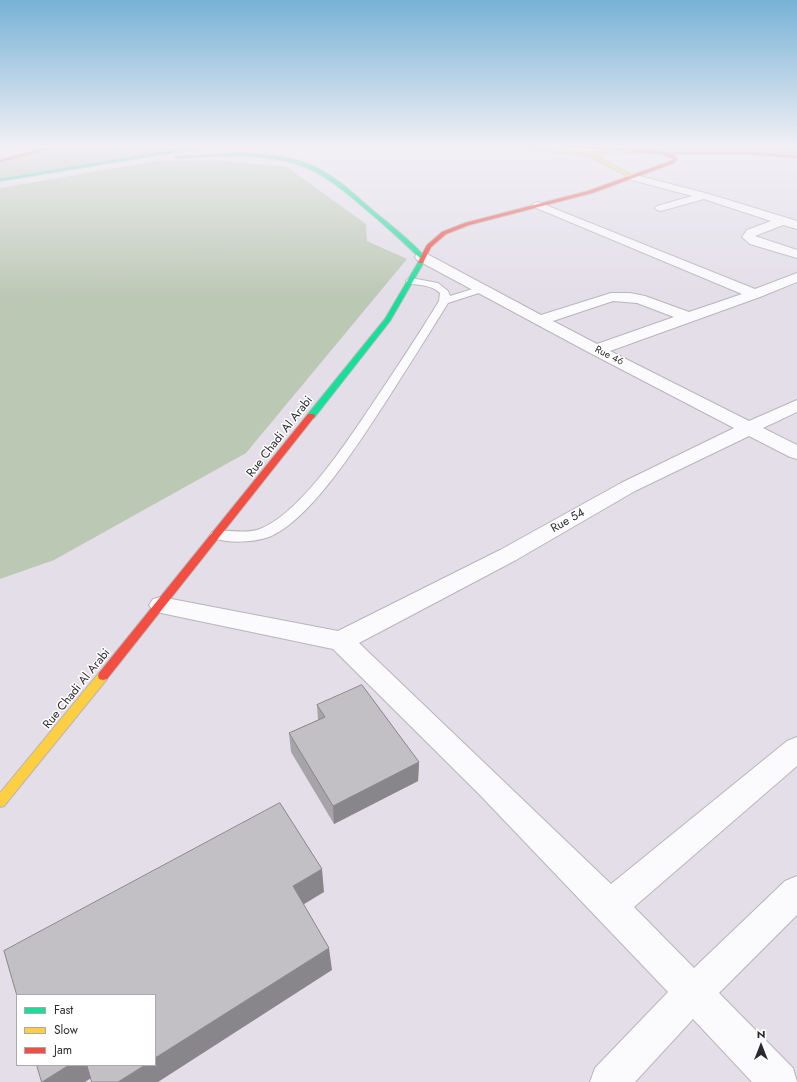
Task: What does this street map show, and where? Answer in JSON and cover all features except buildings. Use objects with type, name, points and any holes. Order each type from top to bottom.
[{"type":"main road","points":[[354,196],[394,229],[422,257]]},
{"type":"main road","name":"Rue Chadi Al Arabi","points":[[0,802],[162,605],[388,320],[411,281],[429,246],[436,239],[456,228],[573,196]]},
{"type":"street","points":[[661,208],[704,196]]},
{"type":"street","points":[[708,196],[782,216],[797,225]]},
{"type":"street","points":[[538,206],[755,294]]},
{"type":"street","points":[[782,216],[750,233],[748,237],[754,241],[796,253]]},
{"type":"street","name":"Rue 46","points":[[422,257],[596,350],[797,453]]},
{"type":"street","points":[[596,350],[755,294],[797,276]]},
{"type":"street","points":[[540,320],[621,295],[639,298],[687,317]]},
{"type":"street","name":"Rue 54","points":[[341,641],[508,555],[628,487],[797,405]]},
{"type":"street","points":[[162,605],[341,641],[489,784],[610,906],[779,1082]]},
{"type":"street","points":[[610,906],[797,749]]},
{"type":"street","points":[[609,1082],[693,993],[797,892]]},
{"type":"lane","points":[[217,535],[244,536],[264,533],[286,520],[311,495],[344,456],[444,301],[445,294],[441,288],[431,284],[411,281]]},
{"type":"lane","points":[[444,301],[482,290]]},
{"type":"path","points":[[0,305],[335,220],[342,217],[343,212]]},
{"type":"green space","points":[[0,196],[328,196],[366,224],[367,241],[407,259],[246,453],[54,560],[0,579]]},
{"type":"traffic: fast","points":[[354,196],[407,242],[422,257]]},
{"type":"traffic: fast","points":[[311,416],[388,320],[421,262]]},
{"type":"traffic: slow","points":[[0,802],[103,676]]},
{"type":"traffic: jam","points":[[421,262],[429,246],[444,233],[467,224],[573,196]]},
{"type":"traffic: jam","points":[[103,676],[311,416]]}]
